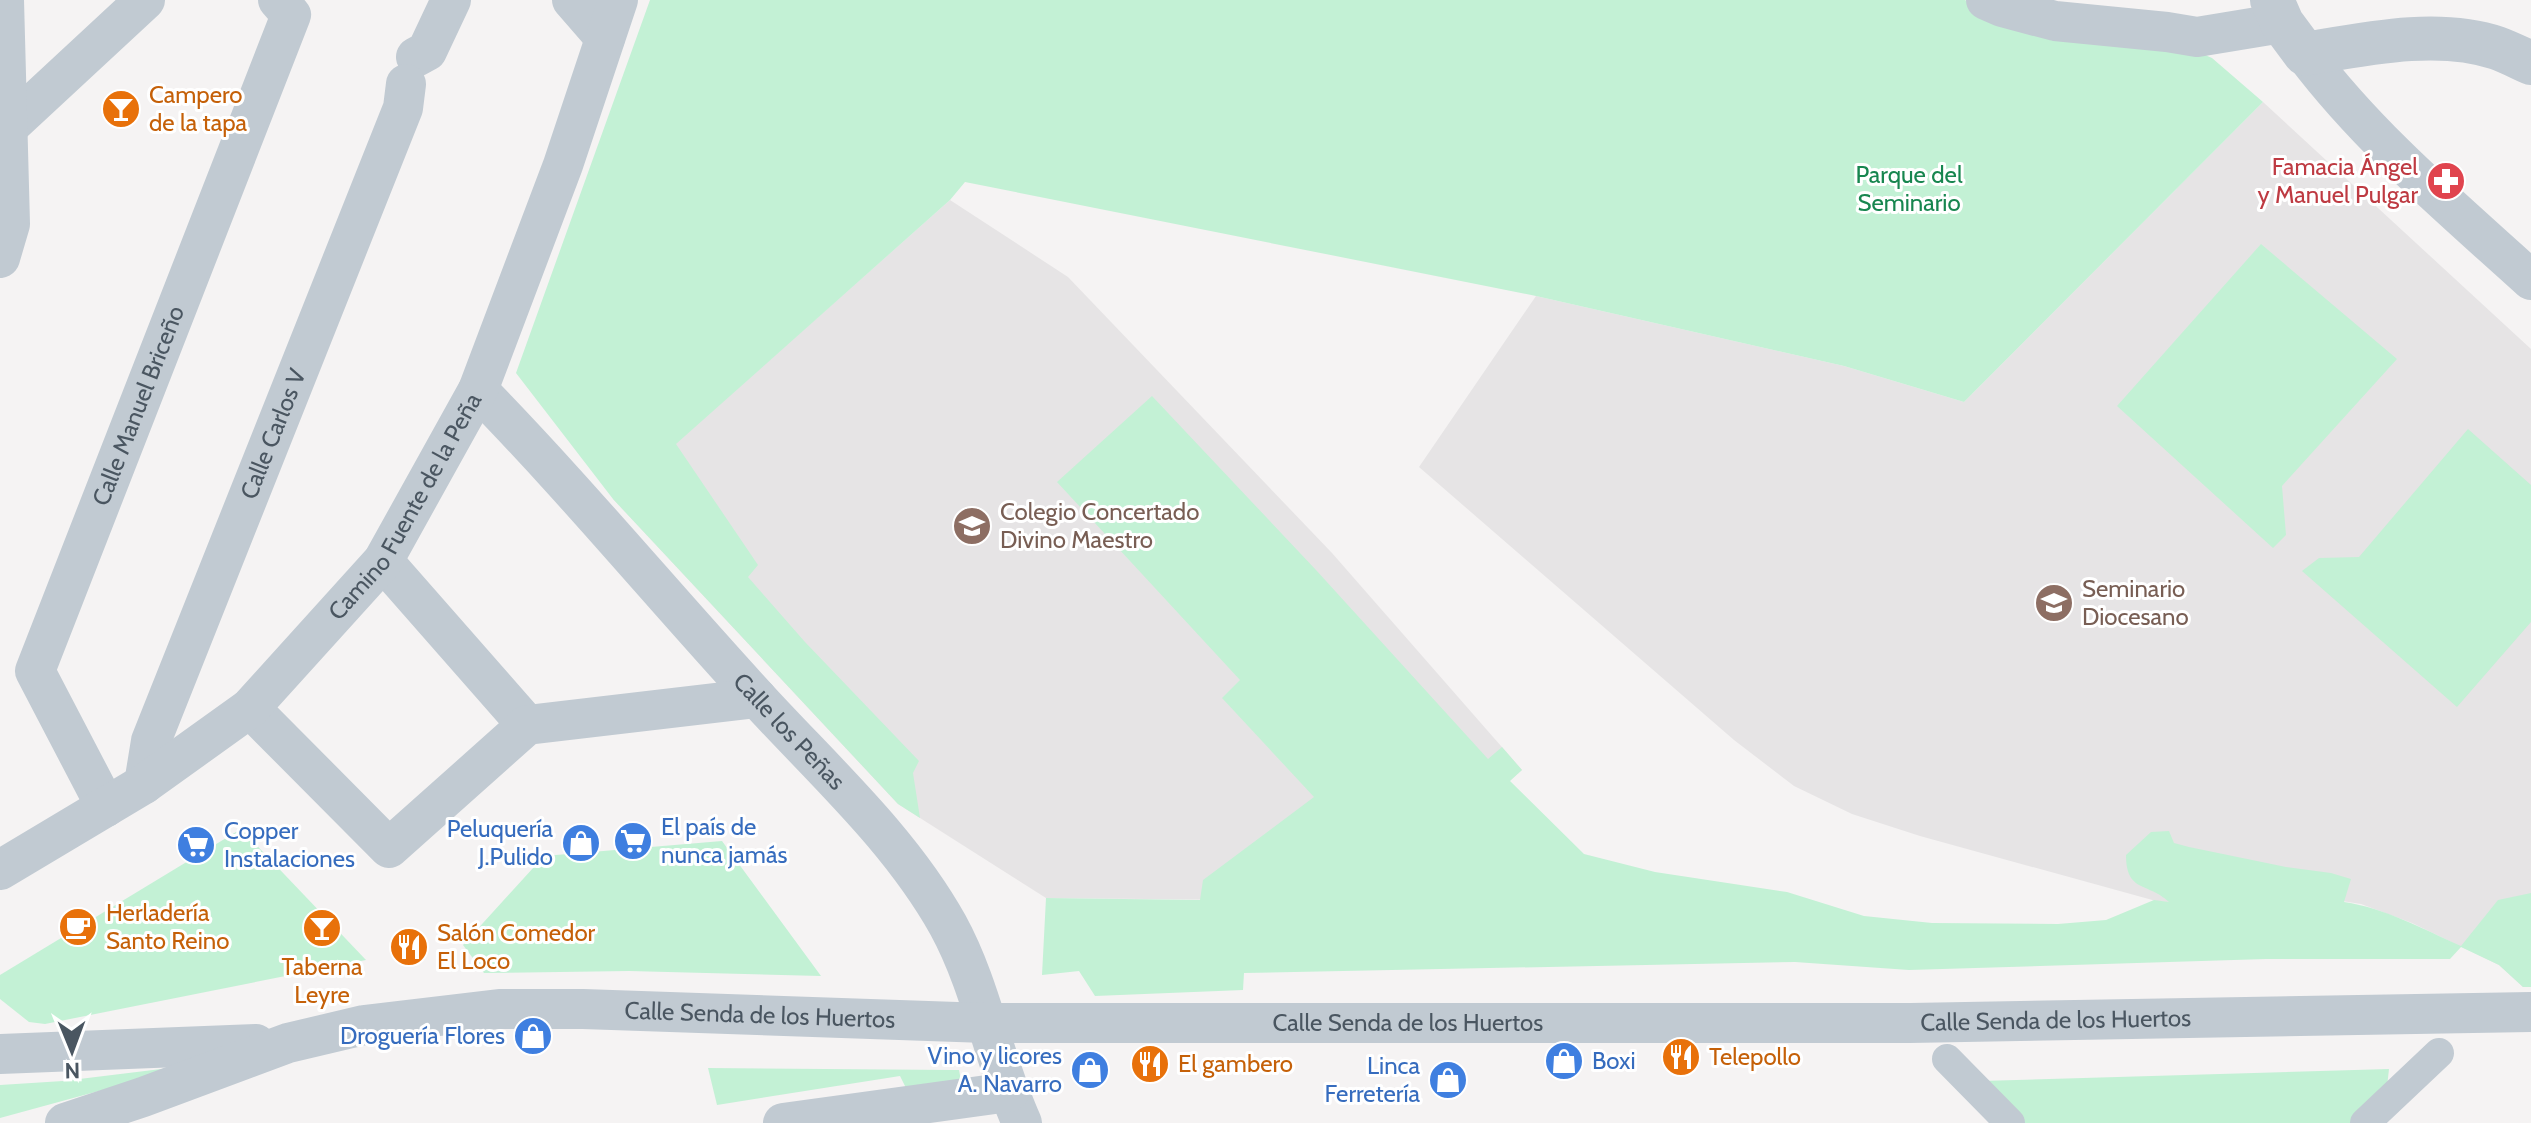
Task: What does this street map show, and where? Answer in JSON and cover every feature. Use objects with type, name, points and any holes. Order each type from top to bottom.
[{"type":"street","points":[[0,258],[10,224],[4,0]]},
{"type":"street","points":[[7,128],[145,0]]},
{"type":"street","name":"Calle Manuel Briceño","points":[[106,807],[35,671],[291,15],[278,0]]},
{"type":"street","name":"Calle Carlos V","points":[[144,784],[151,741],[403,108],[411,70],[427,51],[451,0]]},
{"type":"street","points":[[572,0],[605,38]]},
{"type":"street","name":"Camino Fuente de la Peña","points":[[0,870],[144,784],[250,708],[383,561],[478,390],[563,165],[618,0]]},
{"type":"street","points":[[1999,2],[2055,21],[2197,37],[2286,26],[2371,43],[2419,39],[2461,41],[2494,47],[2531,63]]},
{"type":"street","points":[[2286,26],[2335,95],[2531,280]]},
{"type":"street","name":"Calle los Peñas","points":[[478,390],[903,856],[948,925],[972,978],[1015,1107]]},
{"type":"street","points":[[383,561],[527,725]]},
{"type":"street","points":[[250,708],[389,848],[527,725],[757,698]]},
{"type":"street","name":"Calle Senda de los Huertos","points":[[65,1123],[288,1043],[364,1025],[499,1009],[583,1009],[986,1023],[1910,1023],[2531,1012]]},
{"type":"street","name":"Calle Senda de los Huertos","points":[[0,1054],[288,1043]]},
{"type":"street","points":[[2365,1123],[2439,1053]]},
{"type":"street","points":[[1947,1059],[2010,1123]]},
{"type":"street","points":[[783,1123],[1015,1107]]},
{"type":"shaded area","name":"Seminario Diocesano","points":[[2263,102],[2531,349],[2531,987],[2523,987],[2499,965],[2412,923],[2361,904],[2304,895],[2197,905],[2156,901],[1920,836],[1852,814],[1794,786],[1734,740],[1419,467],[1536,296],[1844,366],[1964,402]]},
{"type":"shaded area","name":"Colegio Concertado Divino Maestro","points":[[950,200],[1068,277],[1332,553],[1522,770],[1371,897],[1332,901],[1046,898],[898,804],[613,499]]},
{"type":"green space","name":"Parque del Seminario","points":[[650,0],[1965,0],[1977,8],[2169,39],[2212,58],[2263,102],[1964,402],[1844,366],[1536,296],[965,182],[950,200],[676,444],[758,565],[748,577],[805,642],[919,761],[913,773],[920,818],[898,804],[613,499],[516,373]]},
{"type":"green space","points":[[2261,244],[2397,359],[2282,486],[2286,535],[2273,548],[2117,406]]},
{"type":"green space","points":[[1152,396],[1488,759],[1502,747],[1522,770],[1510,781],[1584,854],[1655,872],[1787,892],[1864,916],[1932,923],[2058,924],[2106,920],[2154,900],[2169,902],[2134,881],[2127,867],[2126,855],[2151,832],[2169,831],[2174,843],[2189,847],[2351,879],[2344,902],[2389,914],[2461,946],[2498,900],[2531,893],[2531,987],[2523,987],[2499,965],[2461,947],[2450,959],[2266,959],[1909,970],[1795,962],[1244,973],[1243,990],[1095,996],[1079,971],[1042,975],[1046,898],[1200,900],[1203,880],[1314,797],[1222,698],[1240,680],[1057,482]]},
{"type":"green space","points":[[2468,429],[2531,485],[2531,622],[2457,707],[2302,571],[2319,558],[2359,557]]},
{"type":"green space","points":[[241,829],[366,960],[45,1024],[29,1022],[0,999],[0,975]]},
{"type":"green space","points":[[722,841],[821,976],[629,971],[484,973],[463,945],[544,856]]},
{"type":"green space","points":[[194,1065],[0,1118],[0,1085],[63,1081]]},
{"type":"green space","points":[[708,1068],[959,1070],[961,1081],[906,1088],[900,1076],[717,1105]]},
{"type":"green space","points":[[2389,1069],[2383,1123],[2023,1123],[1981,1081]]},
{"type":"place","name":"Campero de la tapa","points":[[121,109]]},
{"type":"place","name":"Famacia Ángel y Manuel Pulgar","points":[[2446,181]]},
{"type":"place","name":"Colegio Concertado Divino Maestro","points":[[972,526]]},
{"type":"place","name":"Seminario Diocesano","points":[[2054,603]]},
{"type":"place","name":"El país de nunca jamás","points":[[633,841]]},
{"type":"place","name":"Peluquería J.Pulido","points":[[581,843]]},
{"type":"place","name":"Copper Instalaciones","points":[[196,845]]},
{"type":"place","name":"Herladería Santo Reino","points":[[78,927]]},
{"type":"place","name":"Taberna Leyre","points":[[322,928]]},
{"type":"place","name":"Salón Comedor El Loco","points":[[409,947]]},
{"type":"place","name":"Droguería Flores","points":[[533,1036]]},
{"type":"place","name":"Telepollo","points":[[1681,1057]]},
{"type":"place","name":"Boxi","points":[[1564,1061]]},
{"type":"place","name":"El gambero","points":[[1150,1064]]},
{"type":"place","name":"Vino y licores A. Navarro","points":[[1090,1070]]},
{"type":"place","name":"Linca Ferretería","points":[[1448,1080]]}]
